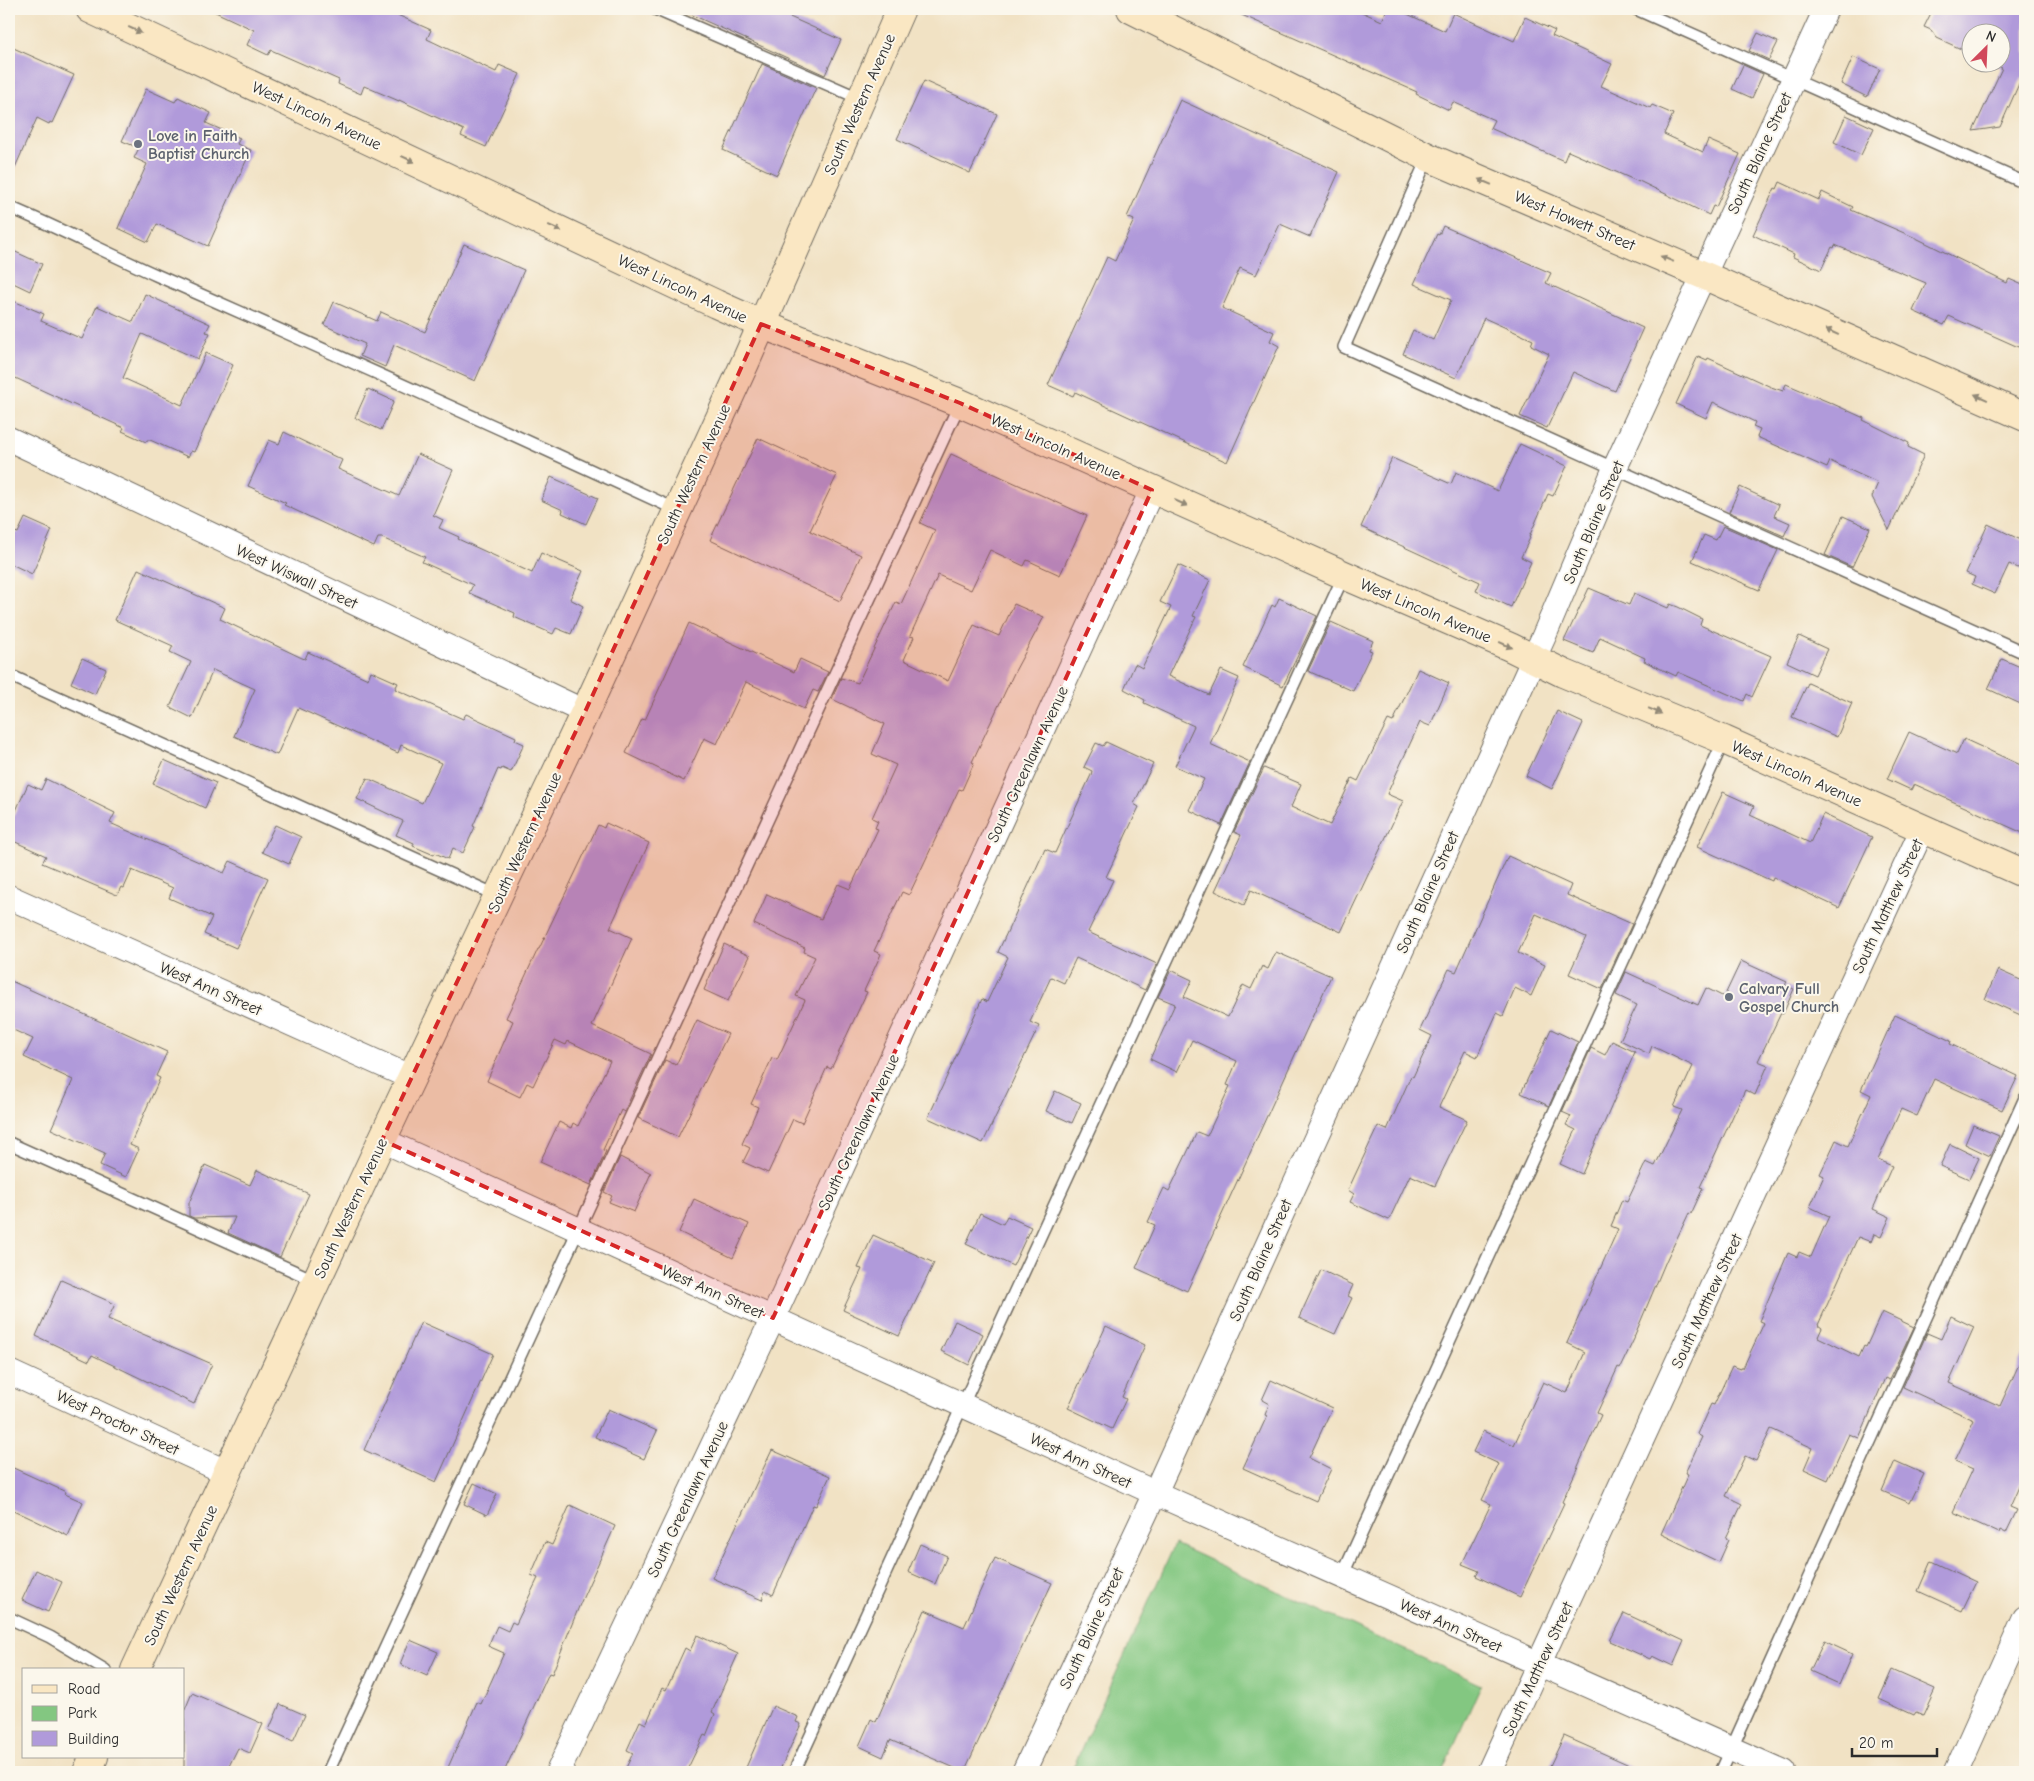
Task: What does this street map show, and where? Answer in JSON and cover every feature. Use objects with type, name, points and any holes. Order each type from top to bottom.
[{"type":"main road","name":"West Lincoln Avenue","points":[[90,9],[761,324],[960,403],[1563,673],[1724,740],[1922,830],[2025,874]]},
{"type":"main road","name":"South Western Avenue","points":[[136,1668],[382,1140],[585,712],[901,9]]},
{"type":"main road","name":"West Howett Street","points":[[1131,9],[1428,157],[1703,275],[2025,417]]},
{"type":"main road","points":[[87,1772],[94,1758]]},
{"type":"street","name":"South Blaine Street","points":[[1024,1772],[1154,1494],[1533,658],[1615,468],[1826,9]]},
{"type":"street","name":"West Wiswall Street","points":[[9,439],[585,712]]},
{"type":"street","name":"South Greenlawn Avenue","points":[[558,1772],[772,1318],[1152,490]]},
{"type":"street","name":"South Matthew Street","points":[[1490,1772],[1922,830]]},
{"type":"street","name":"West Ann Street","points":[[9,897],[412,1078]]},
{"type":"street","name":"West Ann Street","points":[[382,1140],[1154,1494],[1783,1772]]},
{"type":"street","name":"West Proctor Street","points":[[9,1372],[228,1473]]},
{"type":"street","points":[[1956,1772],[2025,1618]]},
{"type":"lane","points":[[1636,9],[2025,183]]},
{"type":"lane","points":[[660,10],[861,99]]},
{"type":"lane","points":[[1428,157],[1344,347],[2025,653]]},
{"type":"lane","points":[[9,207],[46,222],[143,269],[471,414],[677,510]]},
{"type":"lane","points":[[328,1772],[960,403]]},
{"type":"lane","points":[[794,1772],[1344,575]]},
{"type":"lane","points":[[9,675],[498,896]]},
{"type":"lane","points":[[1342,1576],[1724,740]]},
{"type":"lane","points":[[1721,1772],[2025,1098]]},
{"type":"lane","points":[[9,1143],[316,1281]]},
{"type":"lane","points":[[9,1618],[50,1637],[103,1668]]},
{"type":"highlighted area","points":[[761,324],[960,403],[1152,490],[773,1318],[382,1140],[585,712]]},
{"type":"green space","points":[[1175,1544],[1481,1685],[1442,1772],[1071,1772]]},
{"type":"building","points":[[209,9],[384,9],[431,30],[427,39],[496,72],[499,65],[520,74],[486,147],[461,136],[464,130],[399,100],[364,86],[361,94],[338,84],[339,80],[271,50],[268,55],[247,45],[254,30]]},
{"type":"building","points":[[679,9],[772,9],[841,40],[825,75]]},
{"type":"building","points":[[1228,9],[1355,9],[1382,21],[1387,9],[1396,9],[1445,31],[1453,13],[1514,41],[1525,17],[1555,31],[1552,36],[1612,64],[1601,86],[1650,108],[1652,105],[1673,114],[1664,134],[1703,152],[1708,140],[1740,154],[1716,207],[1713,206],[1709,215],[1639,181],[1568,151],[1564,161],[1490,128],[1494,120],[1453,102],[1449,110],[1416,94],[1417,92]]},
{"type":"building","points":[[1933,9],[2025,9],[2025,79],[2022,77],[2000,127],[1973,131],[2000,72],[2012,72],[2012,22],[1962,22],[1962,49],[1937,38],[1931,30],[1924,27]]},
{"type":"building","points":[[1758,33],[1778,42],[1769,60],[1749,51]]},
{"type":"building","points":[[9,46],[74,75],[52,123],[50,122],[49,124],[37,118],[9,181]]},
{"type":"building","points":[[1853,57],[1880,69],[1867,97],[1841,84]]},
{"type":"building","points":[[762,64],[816,88],[777,175],[723,150]]},
{"type":"building","points":[[1743,65],[1763,74],[1752,98],[1732,89]]},
{"type":"building","points":[[924,81],[997,114],[970,173],[897,139]]},
{"type":"building","points":[[146,89],[175,102],[178,97],[211,113],[206,123],[240,138],[237,144],[251,150],[208,246],[157,224],[148,242],[118,228],[147,164],[134,158],[139,148],[122,141]]},
{"type":"building","points":[[1180,100],[1339,172],[1310,237],[1280,224],[1256,275],[1240,268],[1222,308],[1274,332],[1270,341],[1279,346],[1227,462],[1075,392],[1073,396],[1048,385],[1107,257],[1115,261],[1134,220],[1127,217]]},
{"type":"building","points":[[1846,115],[1874,128],[1861,155],[1834,142]]},
{"type":"building","points":[[1780,182],[1819,200],[1822,192],[1853,207],[1851,210],[1918,239],[2007,283],[2009,279],[2025,286],[2025,350],[1949,316],[1944,325],[1913,311],[1926,283],[1835,245],[1834,248],[1832,247],[1821,270],[1793,257],[1794,254],[1753,235],[1775,188],[1777,189]]},
{"type":"building","points":[[1443,226],[1551,273],[1546,283],[1643,328],[1615,391],[1573,372],[1547,428],[1520,416],[1549,354],[1531,345],[1533,340],[1484,318],[1456,378],[1403,354],[1413,330],[1433,340],[1451,300],[1414,284],[1437,234],[1439,235]]},
{"type":"building","points":[[464,244],[524,270],[475,381],[394,345],[385,367],[360,356],[365,344],[324,325],[334,302],[377,321],[381,312],[425,332]]},
{"type":"building","points":[[9,249],[42,264],[30,291],[9,281]]},
{"type":"building","points":[[145,294],[210,324],[206,332],[210,333],[198,359],[142,334],[123,378],[182,405],[206,353],[233,365],[194,452],[191,451],[188,457],[150,440],[146,442],[122,431],[124,428],[9,375],[9,299],[44,314],[41,321],[82,339],[97,306],[133,322]]},
{"type":"building","points":[[1698,356],[1707,360],[1708,358],[1771,387],[1783,391],[1786,384],[1831,403],[1864,418],[1863,420],[1909,443],[1908,447],[1924,455],[1889,530],[1872,497],[1878,483],[1830,461],[1827,468],[1757,437],[1760,430],[1753,427],[1755,422],[1713,402],[1706,418],[1676,404]]},
{"type":"building","points":[[368,389],[394,401],[381,430],[355,418]]},
{"type":"building","points":[[284,432],[342,460],[338,469],[399,496],[418,454],[453,470],[433,515],[443,520],[439,528],[459,537],[458,539],[532,573],[541,553],[583,571],[570,599],[583,606],[571,634],[556,628],[553,634],[514,617],[515,613],[469,593],[473,585],[422,562],[425,557],[382,538],[378,538],[374,547],[248,486],[269,440],[279,444]]},
{"type":"building","points":[[758,438],[837,475],[810,531],[861,555],[840,601],[710,540]]},
{"type":"building","points":[[1520,444],[1567,466],[1553,496],[1548,494],[1521,557],[1531,562],[1511,607],[1476,591],[1480,582],[1361,527],[1392,458],[1451,484],[1456,472],[1498,491]]},
{"type":"building","points":[[951,454],[1087,516],[1060,575],[1027,560],[1024,566],[990,550],[971,590],[938,575],[910,636],[914,637],[904,660],[948,681],[974,625],[999,636],[1014,604],[1044,617],[1014,673],[972,762],[974,763],[962,790],[959,789],[909,895],[902,892],[874,951],[881,954],[864,991],[867,992],[831,1069],[827,1067],[802,1123],[793,1119],[768,1173],[743,1162],[750,1148],[742,1144],[758,1107],[751,1104],[772,1058],[777,1060],[805,1000],[796,996],[815,957],[804,952],[805,948],[754,924],[767,894],[821,919],[838,884],[850,889],[878,829],[875,828],[878,821],[872,818],[896,765],[872,754],[885,724],[832,699],[841,678],[858,683],[896,602],[901,604],[935,530],[920,523]]},
{"type":"building","points":[[551,477],[598,498],[586,524],[562,513],[563,510],[541,500]]},
{"type":"building","points":[[1740,487],[1779,505],[1774,516],[1790,523],[1784,536],[1729,512]]},
{"type":"building","points":[[1843,516],[1870,528],[1852,567],[1825,555]]},
{"type":"building","points":[[25,518],[52,530],[32,574],[9,563],[9,544],[15,532],[18,533]]},
{"type":"building","points":[[1988,524],[2025,542],[2025,571],[2009,564],[1995,594],[1972,584],[1975,577],[1966,573]]},
{"type":"building","points":[[1723,526],[1778,550],[1759,590],[1692,561],[1704,535],[1716,540]]},
{"type":"building","points":[[1178,565],[1210,580],[1193,616],[1196,617],[1168,676],[1209,695],[1221,670],[1239,678],[1210,744],[1250,762],[1221,825],[1189,810],[1204,779],[1175,766],[1194,726],[1144,703],[1145,700],[1124,689],[1135,664],[1142,668],[1171,607],[1160,602]]},
{"type":"building","points":[[138,569],[225,608],[220,619],[302,658],[305,659],[308,652],[368,679],[371,671],[398,683],[395,689],[463,719],[466,714],[516,737],[515,740],[524,744],[511,772],[502,768],[501,770],[498,769],[463,853],[453,848],[448,859],[413,846],[414,843],[396,835],[403,821],[357,799],[367,778],[422,803],[441,763],[401,745],[398,753],[298,708],[277,755],[234,736],[255,689],[213,670],[192,718],[170,707],[191,662],[170,652],[173,646],[115,620]]},
{"type":"building","points":[[1589,588],[1629,605],[1634,593],[1668,608],[1670,604],[1702,619],[1700,625],[1771,656],[1752,697],[1747,694],[1744,701],[1678,672],[1676,676],[1644,661],[1645,658],[1600,637],[1593,653],[1564,641]]},
{"type":"building","points":[[1279,598],[1317,616],[1283,686],[1243,667],[1272,605],[1275,607]]},
{"type":"building","points":[[1331,622],[1373,641],[1369,650],[1372,651],[1353,691],[1308,671]]},
{"type":"building","points":[[689,623],[794,672],[800,659],[828,672],[818,692],[813,690],[804,709],[746,682],[717,744],[704,738],[684,781],[626,753],[642,719],[645,720]]},
{"type":"building","points":[[1799,636],[1827,649],[1815,675],[1787,662]]},
{"type":"building","points":[[82,658],[106,669],[95,694],[71,683]]},
{"type":"building","points":[[2002,659],[2025,669],[2025,706],[1988,689]]},
{"type":"building","points":[[1418,669],[1449,683],[1430,726],[1420,722],[1387,794],[1403,801],[1341,932],[1251,890],[1244,905],[1215,891],[1241,835],[1234,832],[1264,768],[1301,784],[1291,807],[1330,825],[1352,778],[1358,781],[1388,720],[1393,722]]},
{"type":"building","points":[[1808,683],[1852,703],[1837,737],[1792,717]]},
{"type":"building","points":[[1557,711],[1583,723],[1552,789],[1526,776]]},
{"type":"building","points":[[1909,732],[1957,754],[1964,739],[2025,767],[2025,834],[1914,784],[1911,790],[1887,779]]},
{"type":"building","points":[[1106,742],[1153,764],[1134,804],[1139,807],[1106,877],[1113,880],[1088,932],[1157,964],[1145,990],[1076,958],[1064,983],[1051,977],[1030,1022],[1039,1026],[983,1143],[928,1118],[982,999],[987,1002],[1008,957],[998,952],[1045,849],[1055,853],[1091,775],[1092,771],[1084,767],[1096,743],[1103,746]]},
{"type":"building","points":[[164,760],[216,783],[205,808],[153,784]]},
{"type":"building","points":[[46,779],[115,813],[110,823],[224,873],[230,861],[268,878],[236,948],[204,934],[212,917],[169,898],[173,888],[132,870],[124,888],[121,887],[117,895],[42,863],[46,856],[9,839],[9,826],[28,784],[41,790]]},
{"type":"building","points":[[1723,792],[1754,806],[1750,815],[1810,843],[1823,814],[1872,837],[1839,908],[1773,877],[1772,881],[1697,847]]},
{"type":"building","points":[[606,823],[649,843],[610,928],[632,938],[592,1026],[651,1054],[624,1112],[621,1110],[603,1150],[606,1151],[591,1185],[540,1162],[559,1122],[571,1128],[573,1123],[578,1126],[610,1061],[568,1041],[566,1045],[555,1040],[533,1086],[527,1083],[520,1097],[487,1081],[513,1021],[506,1018],[598,825],[604,828]]},
{"type":"building","points":[[275,825],[301,837],[289,864],[262,852]]},
{"type":"building","points":[[1508,856],[1571,885],[1567,895],[1632,924],[1602,989],[1569,974],[1586,937],[1536,914],[1518,953],[1545,965],[1531,996],[1515,988],[1503,1016],[1497,1013],[1477,1057],[1465,1051],[1439,1107],[1467,1120],[1435,1186],[1410,1175],[1389,1220],[1350,1202],[1354,1194],[1348,1190],[1378,1126],[1387,1130],[1411,1076],[1413,1077],[1432,1036],[1420,1030],[1449,969],[1456,972]]},
{"type":"building","points":[[724,944],[750,956],[728,1001],[704,990]]},
{"type":"building","points":[[1276,952],[1331,976],[1187,1291],[1136,1268],[1155,1225],[1148,1222],[1164,1188],[1169,1191],[1197,1132],[1207,1136],[1230,1086],[1227,1085],[1237,1061],[1192,1040],[1177,1072],[1150,1059],[1175,1004],[1158,997],[1171,970],[1192,980],[1184,997],[1228,1017],[1243,985],[1251,989],[1262,966],[1268,969]]},
{"type":"building","points":[[1741,961],[1787,982],[1785,985],[1794,989],[1758,1061],[1768,1065],[1755,1095],[1745,1090],[1700,1187],[1703,1188],[1691,1214],[1689,1213],[1666,1261],[1635,1337],[1620,1368],[1618,1367],[1597,1413],[1601,1415],[1562,1502],[1564,1503],[1520,1597],[1476,1576],[1479,1571],[1462,1564],[1491,1504],[1482,1500],[1499,1464],[1473,1452],[1483,1431],[1514,1445],[1543,1382],[1567,1393],[1585,1352],[1567,1343],[1618,1229],[1611,1226],[1622,1200],[1627,1202],[1646,1162],[1655,1166],[1682,1110],[1674,1107],[1693,1066],[1652,1046],[1649,1054],[1620,1040],[1637,1005],[1616,995],[1626,972],[1698,1005],[1706,988],[1724,997]]},
{"type":"building","points":[[1998,970],[2025,982],[2025,1017],[1985,999]]},
{"type":"building","points":[[9,980],[167,1052],[156,1076],[160,1078],[130,1145],[139,1149],[126,1177],[100,1165],[105,1153],[51,1129],[73,1080],[24,1057],[33,1039],[9,1028]]},
{"type":"building","points":[[1895,1015],[1951,1041],[1950,1044],[2018,1076],[2002,1110],[1934,1079],[1917,1116],[1901,1109],[1878,1160],[1892,1166],[1873,1209],[1890,1217],[1881,1237],[1874,1234],[1871,1242],[1858,1237],[1818,1325],[1822,1328],[1818,1337],[1859,1357],[1864,1346],[1866,1347],[1882,1312],[1914,1327],[1889,1380],[1885,1378],[1859,1438],[1849,1434],[1828,1480],[1804,1469],[1813,1448],[1771,1429],[1756,1461],[1745,1456],[1726,1496],[1742,1504],[1726,1538],[1729,1540],[1719,1562],[1661,1534],[1688,1474],[1685,1473],[1702,1437],[1697,1434],[1711,1404],[1714,1405],[1732,1366],[1743,1368],[1764,1323],[1759,1321],[1788,1253],[1797,1257],[1799,1252],[1811,1257],[1829,1216],[1810,1207],[1824,1176],[1820,1174],[1836,1140],[1848,1146],[1871,1095],[1861,1090]]},
{"type":"building","points":[[697,1020],[728,1034],[678,1137],[638,1118],[665,1060],[676,1065]]},
{"type":"building","points":[[1551,1029],[1578,1042],[1549,1106],[1521,1093]]},
{"type":"building","points":[[1612,1041],[1635,1052],[1582,1174],[1560,1164],[1576,1130],[1566,1125],[1571,1116],[1562,1112],[1591,1048],[1605,1055]]},
{"type":"building","points":[[1055,1091],[1081,1103],[1072,1123],[1046,1111]]},
{"type":"building","points":[[1973,1125],[1999,1136],[1990,1156],[1965,1144]]},
{"type":"building","points":[[1950,1144],[1979,1158],[1969,1179],[1940,1166]]},
{"type":"building","points":[[620,1157],[651,1173],[634,1212],[609,1202],[612,1196],[604,1192]]},
{"type":"building","points":[[205,1165],[250,1185],[257,1170],[309,1194],[280,1257],[228,1233],[235,1217],[194,1218],[189,1216],[189,1203]]},
{"type":"building","points":[[694,1199],[749,1224],[733,1258],[679,1232]]},
{"type":"building","points":[[980,1213],[1003,1224],[1007,1216],[1031,1227],[1013,1266],[966,1244]]},
{"type":"building","points":[[873,1235],[934,1263],[899,1336],[843,1310],[862,1269],[858,1268]]},
{"type":"building","points":[[1321,1270],[1353,1285],[1348,1296],[1352,1298],[1335,1334],[1299,1318]]},
{"type":"building","points":[[61,1280],[115,1304],[108,1319],[212,1364],[194,1404],[92,1355],[89,1361],[36,1336]]},
{"type":"building","points":[[1951,1316],[1974,1327],[1949,1383],[2000,1406],[2025,1351],[2025,1473],[2010,1507],[2017,1510],[2006,1533],[2000,1530],[1999,1533],[1953,1512],[1973,1469],[1955,1461],[1974,1420],[1903,1387],[1927,1333],[1941,1339]]},
{"type":"building","points":[[955,1321],[983,1334],[969,1365],[941,1351]]},
{"type":"building","points":[[421,1322],[493,1354],[436,1482],[364,1450]]},
{"type":"building","points":[[1106,1326],[1145,1345],[1122,1397],[1126,1399],[1112,1429],[1068,1408]]},
{"type":"building","points":[[1271,1380],[1332,1408],[1309,1458],[1331,1469],[1316,1501],[1243,1468],[1267,1416],[1265,1415],[1269,1404],[1262,1400]]},
{"type":"building","points":[[608,1409],[657,1431],[644,1459],[595,1437]]},
{"type":"building","points":[[772,1450],[830,1476],[816,1506],[813,1505],[773,1595],[765,1591],[762,1600],[712,1578]]},
{"type":"building","points":[[1895,1461],[1924,1474],[1910,1503],[1882,1491]]},
{"type":"building","points":[[9,1466],[66,1492],[65,1494],[83,1502],[68,1536],[9,1508]]},
{"type":"building","points":[[474,1483],[497,1494],[487,1515],[464,1504]]},
{"type":"building","points":[[570,1505],[615,1526],[580,1604],[552,1674],[549,1673],[504,1772],[446,1772],[477,1702],[481,1704],[504,1653],[488,1646],[497,1626],[508,1631],[512,1622],[516,1624],[538,1578],[531,1575],[545,1542],[552,1545]]},
{"type":"building","points":[[920,1544],[947,1556],[935,1584],[908,1572]]},
{"type":"building","points":[[995,1558],[1052,1583],[964,1772],[890,1740],[883,1757],[859,1746],[871,1719],[876,1722],[925,1610],[964,1627]]},
{"type":"building","points":[[1931,1561],[1976,1582],[1962,1611],[1918,1591]]},
{"type":"building","points":[[36,1570],[62,1582],[48,1612],[22,1600]]},
{"type":"building","points":[[1624,1613],[1684,1641],[1673,1666],[1652,1656],[1650,1659],[1610,1641]]},
{"type":"building","points":[[697,1635],[738,1654],[712,1712],[715,1714],[706,1736],[704,1735],[686,1772],[624,1772],[633,1753],[627,1750],[640,1721],[646,1724],[662,1688],[666,1690],[685,1648],[690,1651]]},
{"type":"building","points":[[410,1640],[438,1652],[427,1676],[400,1664]]},
{"type":"building","points":[[1824,1641],[1852,1654],[1839,1684],[1810,1671]]},
{"type":"building","points":[[1892,1670],[1935,1689],[1923,1715],[1916,1712],[1914,1715],[1879,1699]]},
{"type":"building","points":[[192,1693],[263,1724],[250,1753],[238,1748],[226,1772],[184,1772],[185,1710]]},
{"type":"building","points":[[280,1704],[305,1715],[293,1741],[269,1730]]},
{"type":"building","points":[[773,1706],[798,1717],[796,1722],[801,1724],[779,1772],[744,1772]]},
{"type":"building","points":[[1564,1736],[1645,1772],[1547,1772]]},
{"type":"place","name":"Love in Faith Baptist Church","points":[[138,144]]},
{"type":"place","name":"Calvary Full Gospel Church","points":[[1729,997]]}]
